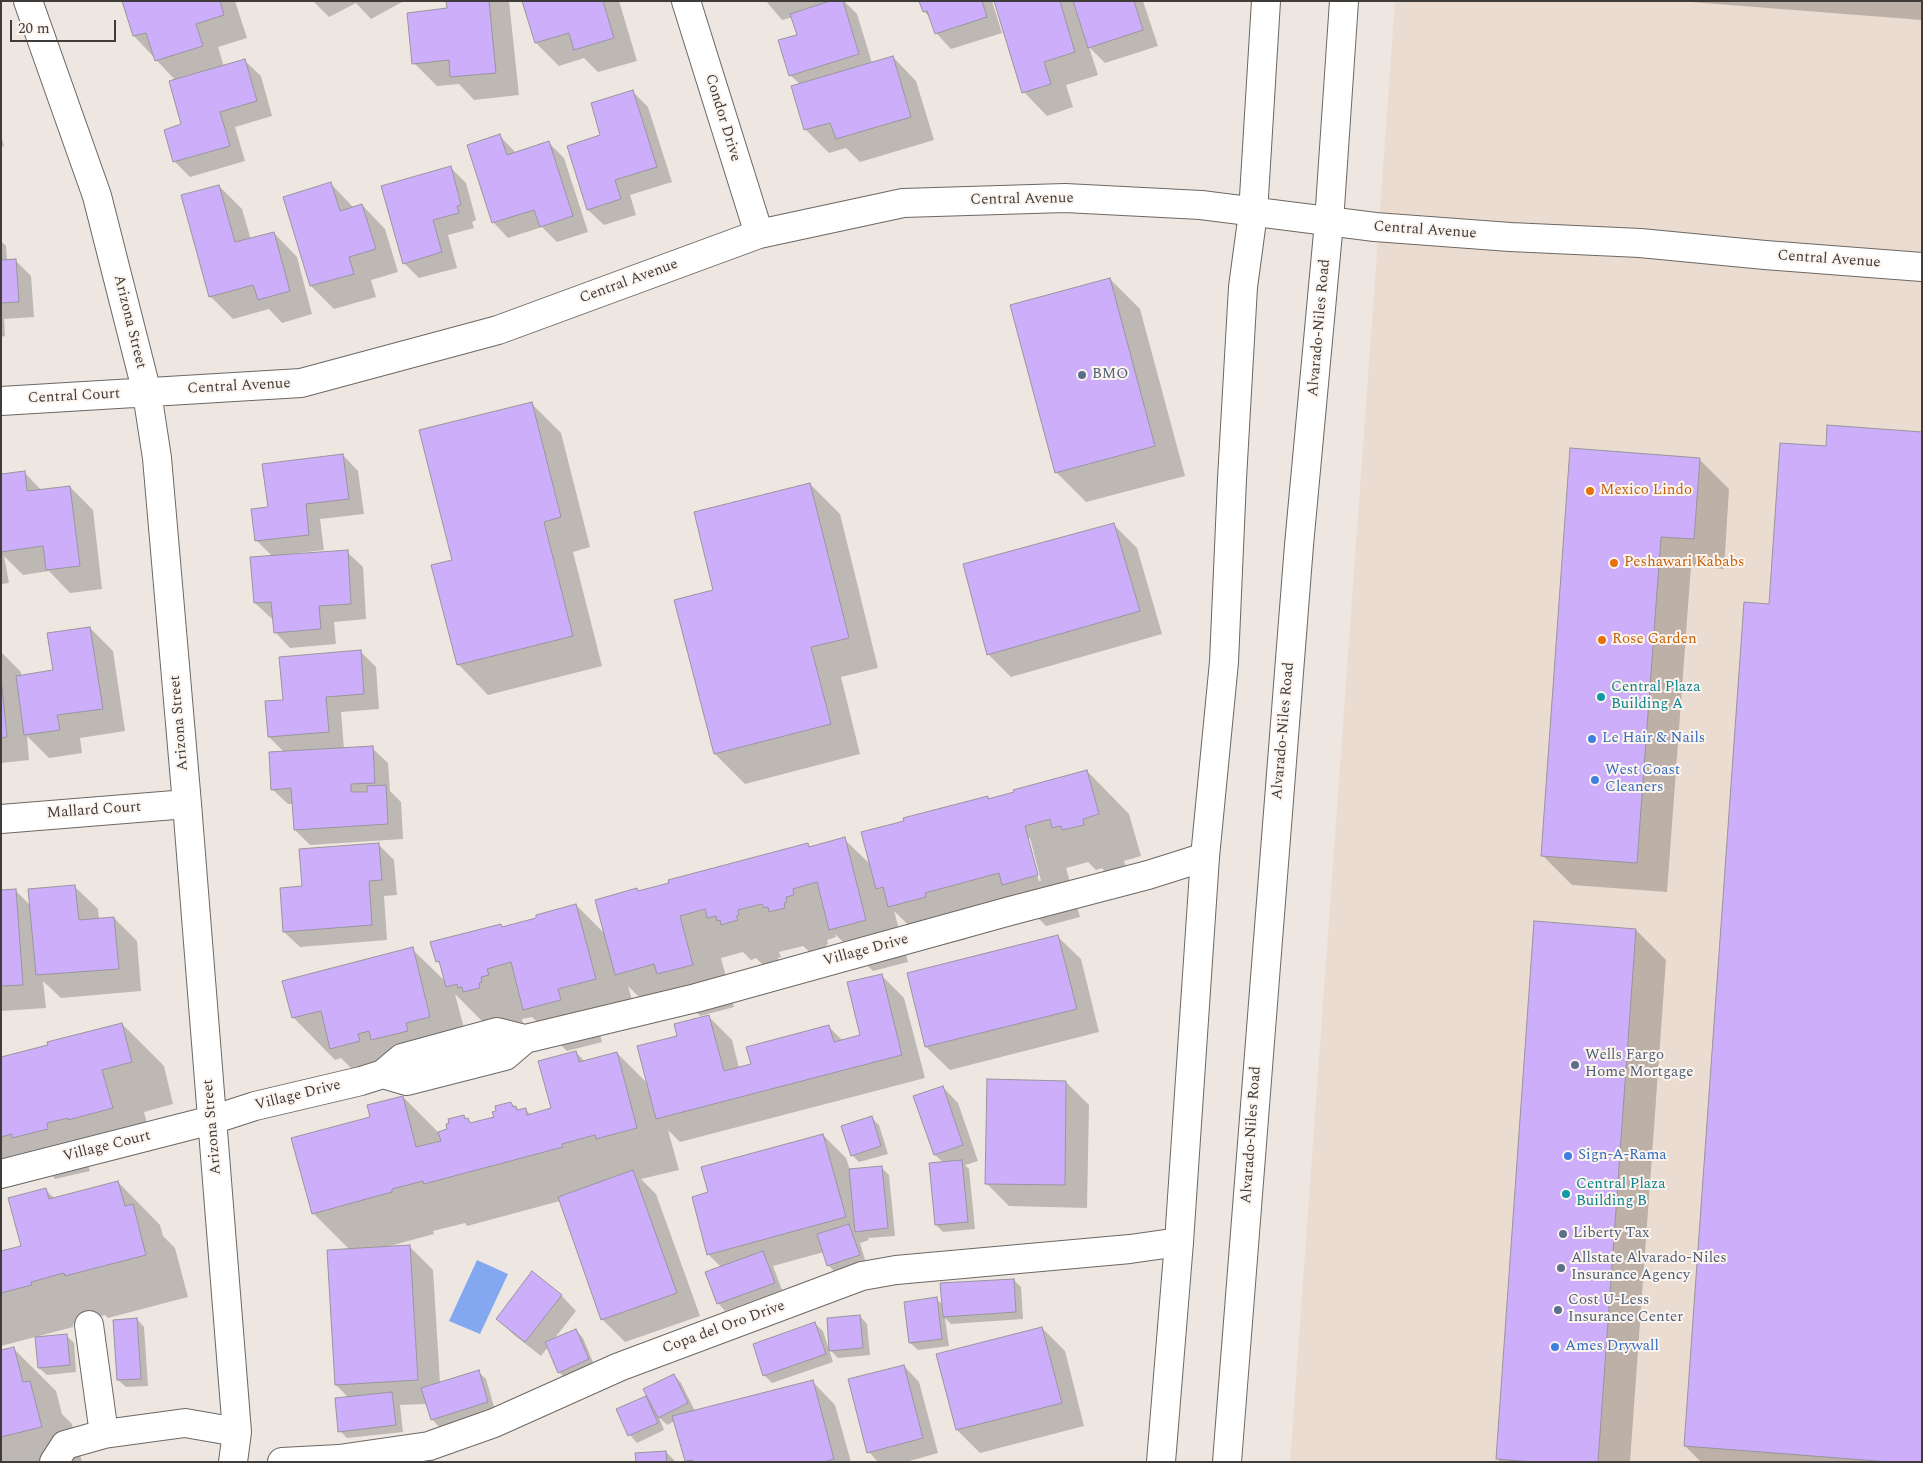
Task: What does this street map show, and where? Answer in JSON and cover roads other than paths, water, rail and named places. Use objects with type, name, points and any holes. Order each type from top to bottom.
[{"type":"street","name":"Arizona Street","points":[[28,1],[97,196],[147,393],[157,458],[187,804],[237,1432],[233,1462]]},
{"type":"street","name":"Condor Drive","points":[[686,1],[758,234]]},
{"type":"street","points":[[1161,1462],[1179,1242],[1205,858],[1224,662],[1232,479],[1243,297],[1253,213],[1266,1]]},
{"type":"street","name":"Alvarado-Niles Road","points":[[1227,1462],[1298,555],[1330,222],[1344,1]]},
{"type":"street","name":"Central Avenue","points":[[147,393],[300,383],[498,330],[758,234],[903,203],[1065,198],[1201,205],[1330,222],[1500,236],[1640,243],[1922,267]]},
{"type":"street","name":"Central Court","points":[[1,401],[147,393]]},
{"type":"street","name":"Mallard Court","points":[[1,819],[187,804]]},
{"type":"street","name":"Village Drive","points":[[212,1120],[255,1106],[383,1074],[402,1058],[497,1032],[525,1039],[696,998],[1205,858]]},
{"type":"street","name":"Village Court","points":[[1,1174],[212,1120]]},
{"type":"street","name":"Copa del Oro Drive","points":[[282,1462],[339,1458],[429,1446],[494,1423],[619,1367],[862,1276],[896,1270],[1179,1242]]},
{"type":"street","points":[[89,1325],[104,1434]]},
{"type":"street","points":[[54,1462],[65,1446],[104,1434],[185,1422],[237,1432]]},
{"type":"street","points":[[233,1462],[242,1462]]},
{"type":"water","points":[[477,1260],[508,1274],[480,1334],[449,1321]]},
{"type":"place","name":"BMO","points":[[1082,375]]},
{"type":"place","name":"Mexico Lindo","points":[[1590,491]]},
{"type":"place","name":"Peshawari Kababs","points":[[1614,563]]},
{"type":"place","name":"Rose Garden","points":[[1602,640]]},
{"type":"place","name":"Central Plaza Building A","points":[[1601,697]]},
{"type":"place","name":"Le Hair & Nails","points":[[1592,739]]},
{"type":"place","name":"West Coast Cleaners","points":[[1595,780]]},
{"type":"place","name":"Wells Fargo Home Mortgage","points":[[1575,1065]]},
{"type":"place","name":"Sign-A-Rama","points":[[1568,1156]]},
{"type":"place","name":"Central Plaza Building B","points":[[1566,1194]]},
{"type":"place","name":"Liberty Tax","points":[[1563,1234]]},
{"type":"place","name":"Allstate Alvarado-Niles Insurance Agency","points":[[1561,1268]]},
{"type":"place","name":"Cost U-Less Insurance Center","points":[[1558,1310]]},
{"type":"place","name":"Ames Drywall","points":[[1555,1347]]}]
